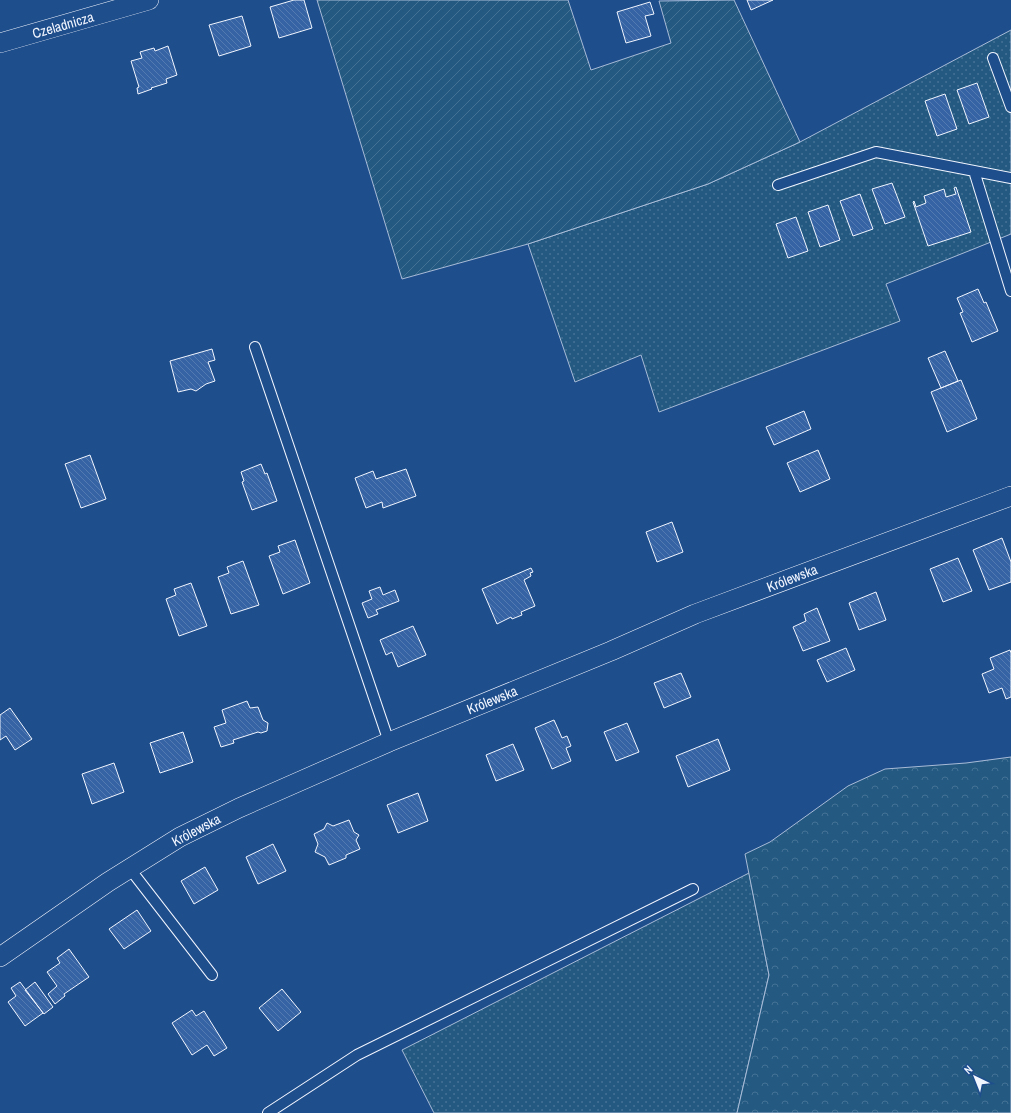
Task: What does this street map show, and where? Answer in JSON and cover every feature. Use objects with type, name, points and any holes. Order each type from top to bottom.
[{"type":"street","name":"Czeladnicza","points":[[0,43],[149,0]]},
{"type":"street","name":"Królewska","points":[[0,957],[108,882],[180,837],[239,808],[389,742],[611,651],[695,614],[1011,496]]},
{"type":"lane","points":[[993,58],[1011,107]]},
{"type":"lane","points":[[778,185],[876,152],[1011,178]]},
{"type":"lane","points":[[974,171],[1011,291]]},
{"type":"lane","points":[[255,347],[389,742]]},
{"type":"lane","points":[[130,869],[212,976]]},
{"type":"lane","points":[[268,1113],[357,1056],[693,889]]},
{"type":"green space","points":[[317,0],[568,0],[591,70],[671,43],[659,1],[734,0],[800,142],[708,184],[528,244],[402,279]]},
{"type":"green space","points":[[1011,30],[1011,234],[886,284],[900,321],[659,412],[641,355],[575,382],[528,244],[708,184],[800,142]]},
{"type":"green space","points":[[1011,757],[1011,1113],[737,1113],[769,975],[745,854],[770,842],[848,786],[885,769],[966,763]]},
{"type":"green space","points":[[749,873],[769,975],[737,1113],[434,1113],[402,1050]]},
{"type":"building","points":[[294,0],[304,0],[312,28],[279,38],[270,7]]},
{"type":"building","points":[[747,0],[773,0],[751,10]]},
{"type":"building","points":[[650,2],[654,14],[645,16],[651,36],[626,43],[617,12]]},
{"type":"building","points":[[242,16],[251,46],[219,56],[209,25]]},
{"type":"building","points":[[168,46],[177,75],[166,79],[167,83],[138,94],[137,88],[139,87],[131,61],[142,58],[140,52],[154,48],[155,51]]},
{"type":"building","points":[[977,83],[989,117],[969,124],[957,90]]},
{"type":"building","points":[[945,94],[957,129],[937,136],[925,101]]},
{"type":"building","points":[[892,183],[905,217],[885,224],[872,189]]},
{"type":"building","points":[[956,187],[971,232],[928,246],[913,202],[914,201],[916,207],[926,203],[924,196],[944,189],[946,197],[956,194],[954,188]]},
{"type":"building","points":[[860,194],[873,229],[853,236],[840,201]]},
{"type":"building","points":[[828,205],[840,240],[820,247],[808,212]]},
{"type":"building","points":[[796,217],[808,251],[788,258],[776,224]]},
{"type":"building","points":[[978,289],[984,303],[986,302],[998,331],[972,342],[960,313],[963,312],[957,298]]},
{"type":"building","points":[[212,349],[215,360],[208,362],[215,381],[206,384],[196,391],[191,389],[178,392],[170,361]]},
{"type":"building","points":[[945,351],[958,381],[941,388],[928,358]]},
{"type":"building","points":[[961,380],[977,419],[947,432],[931,392]]},
{"type":"building","points":[[804,411],[811,429],[774,445],[766,427]]},
{"type":"building","points":[[818,450],[830,479],[800,492],[787,463]]},
{"type":"building","points":[[90,455],[106,499],[81,508],[65,464]]},
{"type":"building","points":[[261,464],[265,474],[267,473],[277,501],[252,510],[242,482],[244,481],[241,472]]},
{"type":"building","points":[[406,469],[416,496],[383,508],[382,502],[366,508],[355,478],[373,471],[376,479]]},
{"type":"building","points":[[672,522],[683,552],[657,562],[646,532]]},
{"type":"building","points":[[1002,538],[1011,562],[1011,582],[989,590],[973,550]]},
{"type":"building","points":[[295,540],[310,583],[283,594],[269,556],[280,552],[278,546]]},
{"type":"building","points":[[958,558],[972,591],[943,602],[930,569]]},
{"type":"building","points":[[243,561],[259,605],[231,614],[218,577],[229,573],[227,567]]},
{"type":"building","points":[[531,568],[533,572],[530,573],[531,576],[524,580],[535,606],[521,612],[522,615],[512,619],[511,617],[497,624],[482,589]]},
{"type":"building","points":[[191,583],[207,626],[179,636],[166,599],[176,595],[174,589]]},
{"type":"building","points":[[380,587],[383,595],[395,590],[399,601],[376,610],[378,614],[368,618],[362,603],[372,599],[369,591]]},
{"type":"building","points":[[876,592],[886,620],[859,630],[849,603]]},
{"type":"building","points":[[817,608],[830,641],[803,651],[793,627],[806,621],[804,614]]},
{"type":"building","points":[[413,626],[426,655],[398,667],[392,652],[386,655],[380,640]]},
{"type":"building","points":[[846,648],[855,670],[827,682],[817,660]]},
{"type":"building","points":[[1010,650],[1011,697],[1006,699],[1002,688],[989,693],[982,674],[994,669],[990,658]]},
{"type":"building","points":[[681,673],[691,697],[664,708],[654,683]]},
{"type":"building","points":[[247,701],[250,708],[258,707],[263,720],[268,723],[267,731],[261,733],[258,732],[233,740],[234,743],[221,747],[214,727],[226,723],[222,710]]},
{"type":"building","points":[[10,708],[32,739],[15,750],[6,736],[0,740],[0,715]]},
{"type":"building","points":[[554,720],[562,738],[567,736],[571,746],[566,748],[571,761],[552,769],[535,728]]},
{"type":"building","points":[[627,723],[639,752],[616,761],[604,732]]},
{"type":"building","points":[[183,732],[193,762],[160,773],[150,743]]},
{"type":"building","points":[[718,739],[730,770],[688,787],[676,756]]},
{"type":"building","points":[[513,744],[524,770],[496,781],[486,755]]},
{"type":"building","points":[[114,763],[124,792],[92,804],[82,774]]},
{"type":"building","points":[[418,793],[428,821],[398,833],[387,805]]},
{"type":"building","points":[[349,820],[354,832],[359,835],[356,840],[360,849],[346,855],[346,858],[329,865],[325,857],[315,852],[318,844],[314,834],[324,829],[327,823],[333,826]]},
{"type":"building","points":[[273,844],[286,871],[258,884],[246,857]]},
{"type":"building","points":[[205,867],[218,890],[194,904],[181,881]]},
{"type":"building","points":[[137,910],[151,931],[124,949],[109,929]]},
{"type":"building","points":[[69,949],[89,977],[64,994],[65,996],[55,1004],[48,994],[57,986],[47,972],[60,963],[57,958]]},
{"type":"building","points":[[20,982],[43,1013],[25,1026],[8,1002],[16,996],[11,988]]},
{"type":"building","points":[[35,982],[53,1007],[44,1014],[25,990]]},
{"type":"building","points":[[282,989],[301,1012],[278,1031],[259,1008]]},
{"type":"building","points":[[192,1010],[196,1016],[204,1011],[227,1048],[214,1056],[207,1045],[192,1055],[172,1023]]}]
